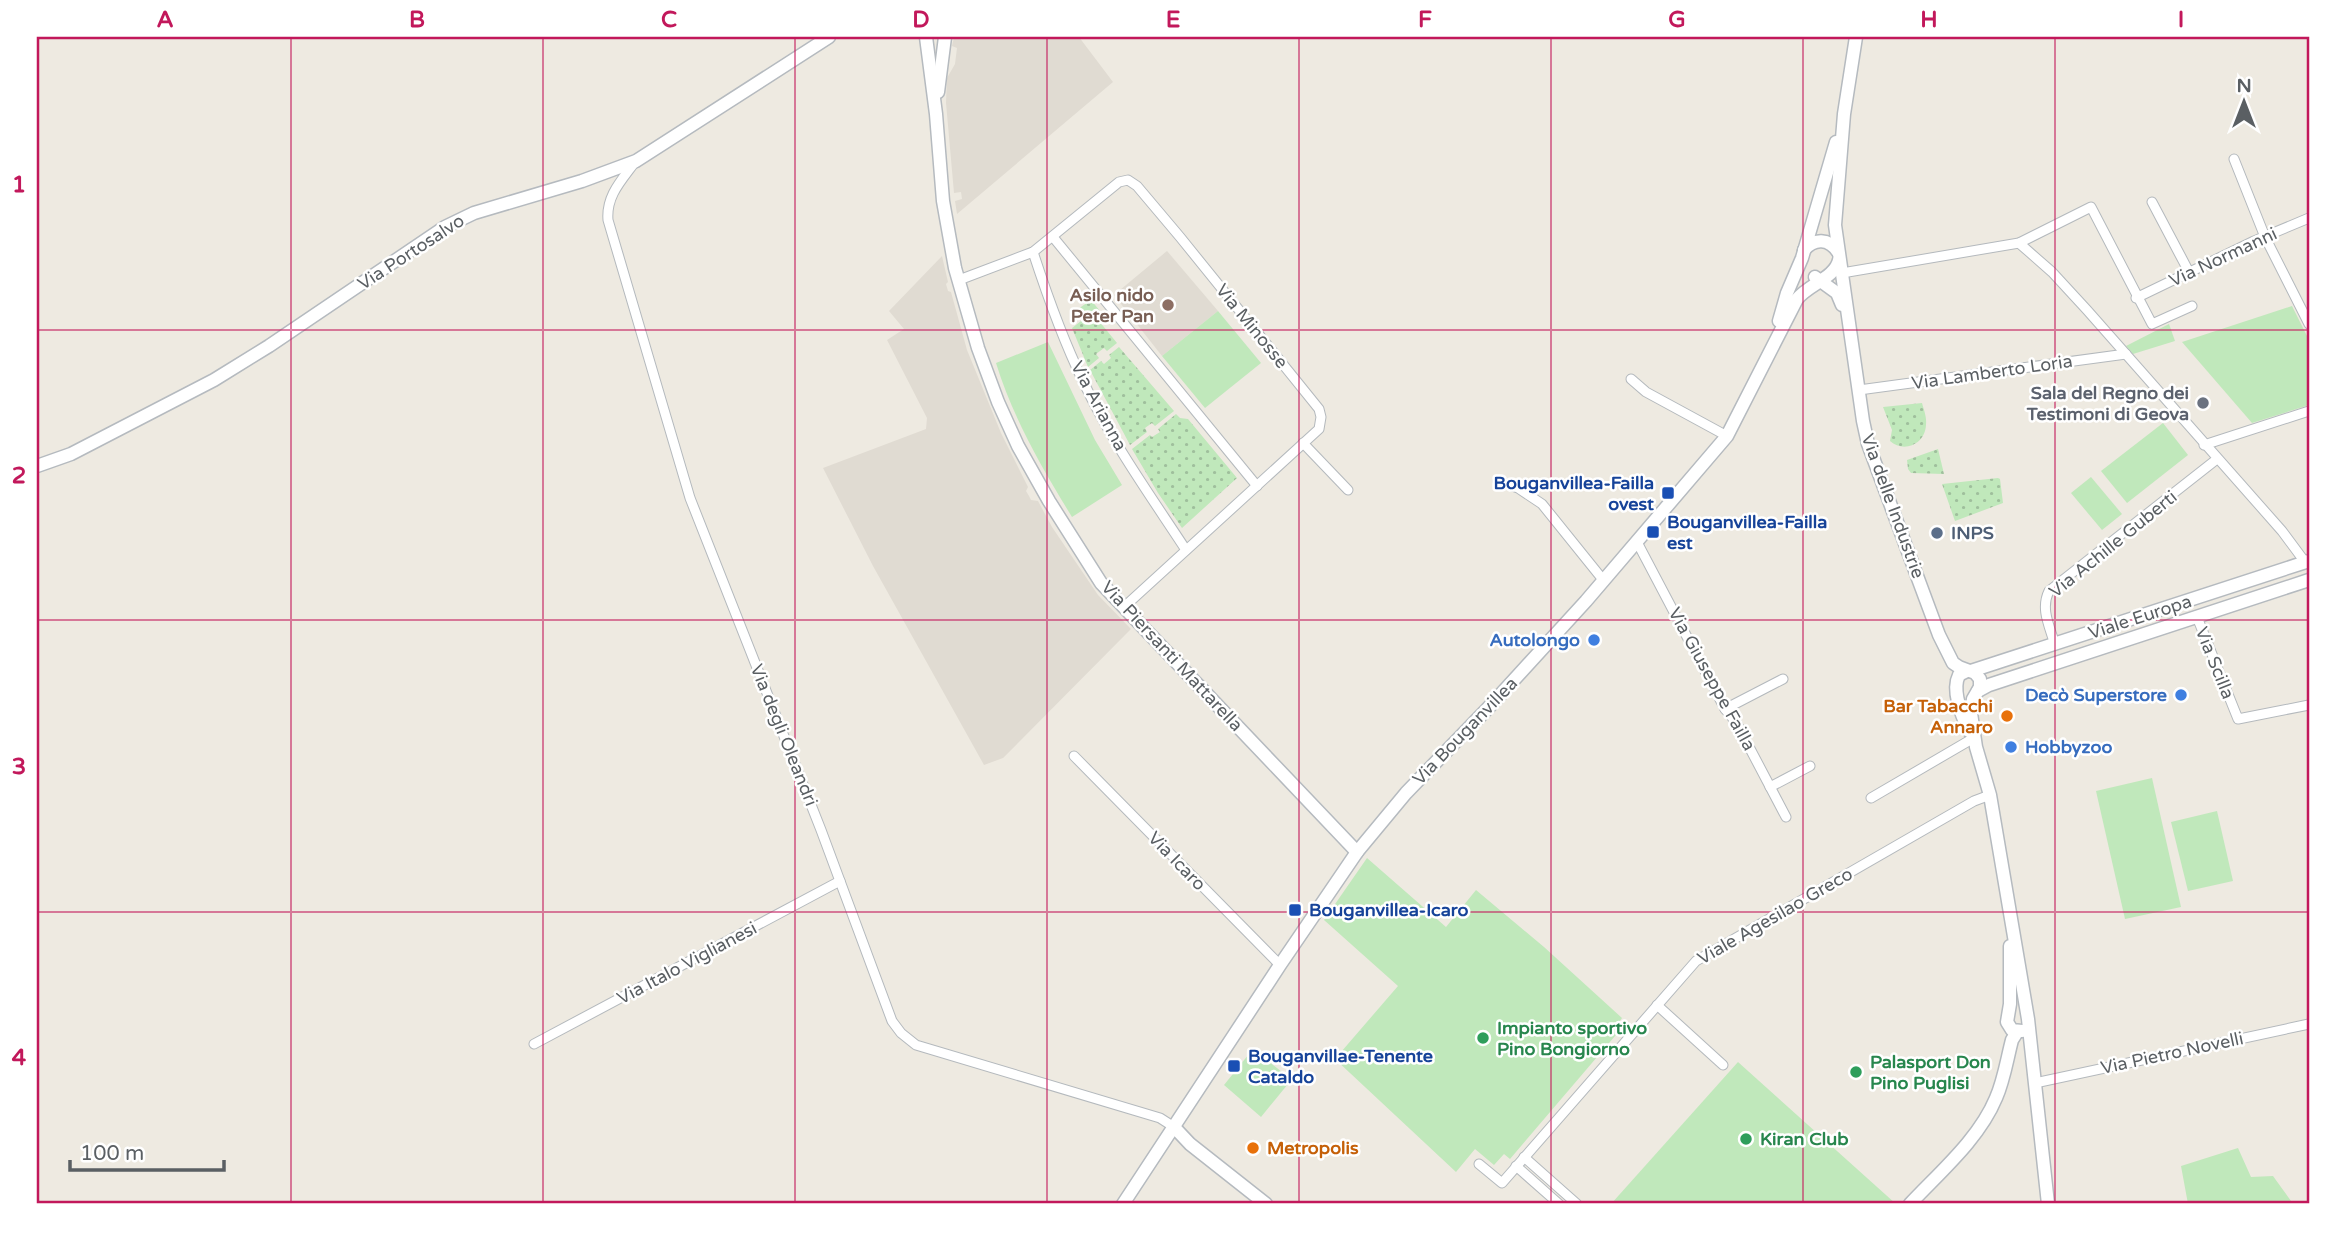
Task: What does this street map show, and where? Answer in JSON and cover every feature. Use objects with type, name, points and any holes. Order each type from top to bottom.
[{"type":"main road","name":"Via Portosalvo","points":[[37,466],[71,454],[214,380],[454,222],[474,213],[582,181],[636,161],[829,37]]},
{"type":"main road","points":[[923,37],[936,114]]},
{"type":"main road","points":[[936,114],[944,37]]},
{"type":"main road","points":[[1849,333],[1835,213],[1844,114],[1856,37]]},
{"type":"main road","name":"Via Piersanti Mattarella","points":[[936,114],[943,201],[955,268],[978,348],[1018,446],[1049,501],[1101,583],[1357,852]]},
{"type":"main road","points":[[1772,348],[1844,114]]},
{"type":"main road","points":[[1803,254],[1813,242],[1821,241],[1829,243],[1840,262]]},
{"type":"main road","points":[[1803,254],[1807,272],[1820,278],[1837,293],[1849,333]]},
{"type":"main road","points":[[1772,348],[1804,290],[1835,271],[1840,262]]},
{"type":"main road","name":"Via delle Industrie","points":[[1849,333],[1868,444],[1939,635]]},
{"type":"main road","name":"Via Bouganvillea","points":[[1123,1204],[1357,852],[1406,793],[1604,581],[1727,436],[1772,348]]},
{"type":"main road","name":"Viale Europa","points":[[1969,671],[2307,561]]},
{"type":"main road","name":"Viale Europa","points":[[1977,691],[2309,580]]},
{"type":"main road","points":[[1939,635],[1953,663],[1980,679],[1971,713],[1974,743]]},
{"type":"main road","points":[[1939,635],[1947,668],[1961,693],[1967,695],[1977,691]]},
{"type":"main road","points":[[1910,1204],[1974,1134],[1986,1117],[1997,1097],[2018,1024],[2009,912],[1990,795],[1974,743],[1964,721],[1956,685],[1959,675],[1969,671]]},
{"type":"main road","points":[[2009,912],[2010,1004],[2030,1052],[2048,1204]]},
{"type":"main road","points":[[1174,1128],[1190,1144],[1266,1204]]},
{"type":"street","points":[[2234,159],[2265,237],[2305,307],[2309,324]]},
{"type":"street","name":"Via degli Oleandri","points":[[636,161],[612,193],[607,209],[608,220],[690,498],[892,1021],[912,1043],[924,1048],[1160,1118],[1174,1128]]},
{"type":"street","name":"Via Minosse","points":[[959,279],[1033,252],[1119,182],[1128,180],[1180,237],[1319,409],[1321,424],[1303,443],[1124,607]]},
{"type":"street","points":[[2152,202],[2189,272]]},
{"type":"street","points":[[1840,262],[2019,243],[2091,207],[2136,298],[2152,324],[2192,306]]},
{"type":"street","name":"Via Normanni","points":[[2136,298],[2309,218]]},
{"type":"street","points":[[1053,237],[1257,486]]},
{"type":"street","points":[[2019,243],[2052,272],[2307,561]]},
{"type":"street","name":"Via Arianna","points":[[1033,252],[1083,382],[1116,442],[1186,550]]},
{"type":"street","name":"Via Lamberto Loria","points":[[1859,390],[2126,354]]},
{"type":"street","points":[[1632,379],[1646,392],[1727,436]]},
{"type":"street","points":[[2204,445],[2309,411]]},
{"type":"street","points":[[1303,443],[1348,490]]},
{"type":"street","name":"Via Achille Guberti","points":[[2055,645],[2045,611],[2044,600],[2049,591],[2217,459]]},
{"type":"street","points":[[1498,481],[1518,488],[1542,504],[1604,581]]},
{"type":"street","name":"Via Giuseppe Failla","points":[[1637,542],[1725,709],[1736,722],[1786,817]]},
{"type":"street","name":"Via Scilla","points":[[2197,617],[2238,719],[2309,705]]},
{"type":"street","points":[[1725,709],[1783,680]]},
{"type":"street","points":[[1871,798],[1974,743]]},
{"type":"street","name":"Via Icaro","points":[[1074,756],[1280,965]]},
{"type":"street","points":[[1770,787],[1810,766]]},
{"type":"street","name":"Viale Agesilao Greco","points":[[1479,1164],[1502,1183],[1696,961],[1974,801],[1990,795]]},
{"type":"street","name":"Via Italo Viglianesi","points":[[534,1044],[840,881]]},
{"type":"street","points":[[1657,1005],[1723,1065]]},
{"type":"street","name":"Via Pietro Novelli","points":[[2035,1083],[2309,1024]]},
{"type":"street","points":[[1524,1157],[1577,1204]]},
{"type":"street","points":[[1516,1166],[1559,1204]]},
{"type":"shaded area","points":[[954,37],[1079,37],[1113,82],[957,214],[955,201],[962,199],[961,192],[954,193],[946,103],[947,78],[955,64],[957,48],[952,46]]},
{"type":"shaded area","name":"Asilo nido Peter Pan","points":[[1167,251],[1218,311],[1162,356],[1114,295]]},
{"type":"shaded area","points":[[942,256],[948,282],[946,284],[951,292],[967,350],[1001,433],[1028,487],[1026,491],[1031,500],[1038,501],[1052,527],[1098,595],[1131,629],[1003,758],[984,765],[873,566],[823,468],[926,429],[927,418],[887,340],[904,329],[889,311]]},
{"type":"green space","points":[[1091,300],[1100,311],[1099,321],[1117,343],[1107,351],[1104,348],[1096,354],[1099,358],[1088,367],[1072,328],[1085,318],[1078,309]]},
{"type":"green space","points":[[2292,306],[2309,340],[2309,405],[2252,423],[2182,342]]},
{"type":"green space","points":[[1218,311],[1261,363],[1205,408],[1162,356]]},
{"type":"green space","points":[[2169,324],[2175,341],[2133,354],[2126,346]]},
{"type":"green space","points":[[1048,342],[1095,440],[1122,485],[1072,517],[1020,423],[996,363]]},
{"type":"green space","points":[[1119,347],[1174,411],[1155,426],[1152,423],[1145,428],[1147,432],[1130,445],[1090,370],[1101,361],[1104,364],[1111,358],[1109,355]]},
{"type":"green space","points":[[1922,403],[1926,422],[1922,438],[1912,445],[1895,445],[1890,441],[1892,430],[1883,407]]},
{"type":"green space","points":[[1176,414],[1180,418],[1188,419],[1237,478],[1182,528],[1132,449],[1150,435],[1152,437],[1160,432],[1158,429]]},
{"type":"green space","points":[[2163,423],[2188,455],[2127,503],[2101,471]]},
{"type":"green space","points":[[1938,449],[1944,474],[1911,473],[1907,460]]},
{"type":"green space","points":[[2091,477],[2122,514],[2102,530],[2071,493]]},
{"type":"green space","points":[[1998,478],[2003,503],[1955,521],[1942,484]]},
{"type":"green space","points":[[2152,778],[2181,907],[2125,919],[2096,791]]},
{"type":"green space","points":[[2217,811],[2233,881],[2188,891],[2171,822]]},
{"type":"green space","name":"Impianto sportivo Pino Bongiorno","points":[[1367,858],[1446,927],[1476,890],[1622,1018],[1617,1025],[1621,1029],[1510,1159],[1504,1154],[1494,1165],[1475,1149],[1456,1172],[1335,1059],[1398,986],[1324,920]]},
{"type":"green space","points":[[1253,1049],[1287,1076],[1288,1084],[1261,1117],[1224,1085]]},
{"type":"green space","name":"Kiran Club","points":[[1738,1062],[1896,1204],[1611,1204]]},
{"type":"green space","points":[[2238,1148],[2251,1177],[2273,1176],[2291,1201],[2305,1204],[2188,1204],[2181,1166]]},
{"type":"place","name":"Asilo nido Peter Pan","points":[[1168,305]]},
{"type":"place","name":"Sala del Regno dei Testimoni di Geova","points":[[2203,403]]},
{"type":"place","name":"Bouganvillea-Failla ovest","points":[[1668,493]]},
{"type":"place","name":"Bouganvillea-Failla est","points":[[1653,532]]},
{"type":"place","name":"INPS","points":[[1937,533]]},
{"type":"place","name":"Autolongo","points":[[1594,640]]},
{"type":"place","name":"Decò Superstore","points":[[2181,695]]},
{"type":"place","name":"Bar Tabacchi Annaro","points":[[2007,716]]},
{"type":"place","name":"Hobbyzoo","points":[[2011,747]]},
{"type":"place","name":"Bouganvillea-Icaro","points":[[1295,910]]},
{"type":"place","name":"Impianto sportivo Pino Bongiorno","points":[[1483,1038]]},
{"type":"place","name":"Bouganvillae-Tenente Cataldo","points":[[1234,1066]]},
{"type":"place","name":"Palasport Don Pino Puglisi","points":[[1856,1072]]},
{"type":"place","name":"Kiran Club","points":[[1746,1139]]},
{"type":"place","name":"Metropolis","points":[[1253,1148]]}]
